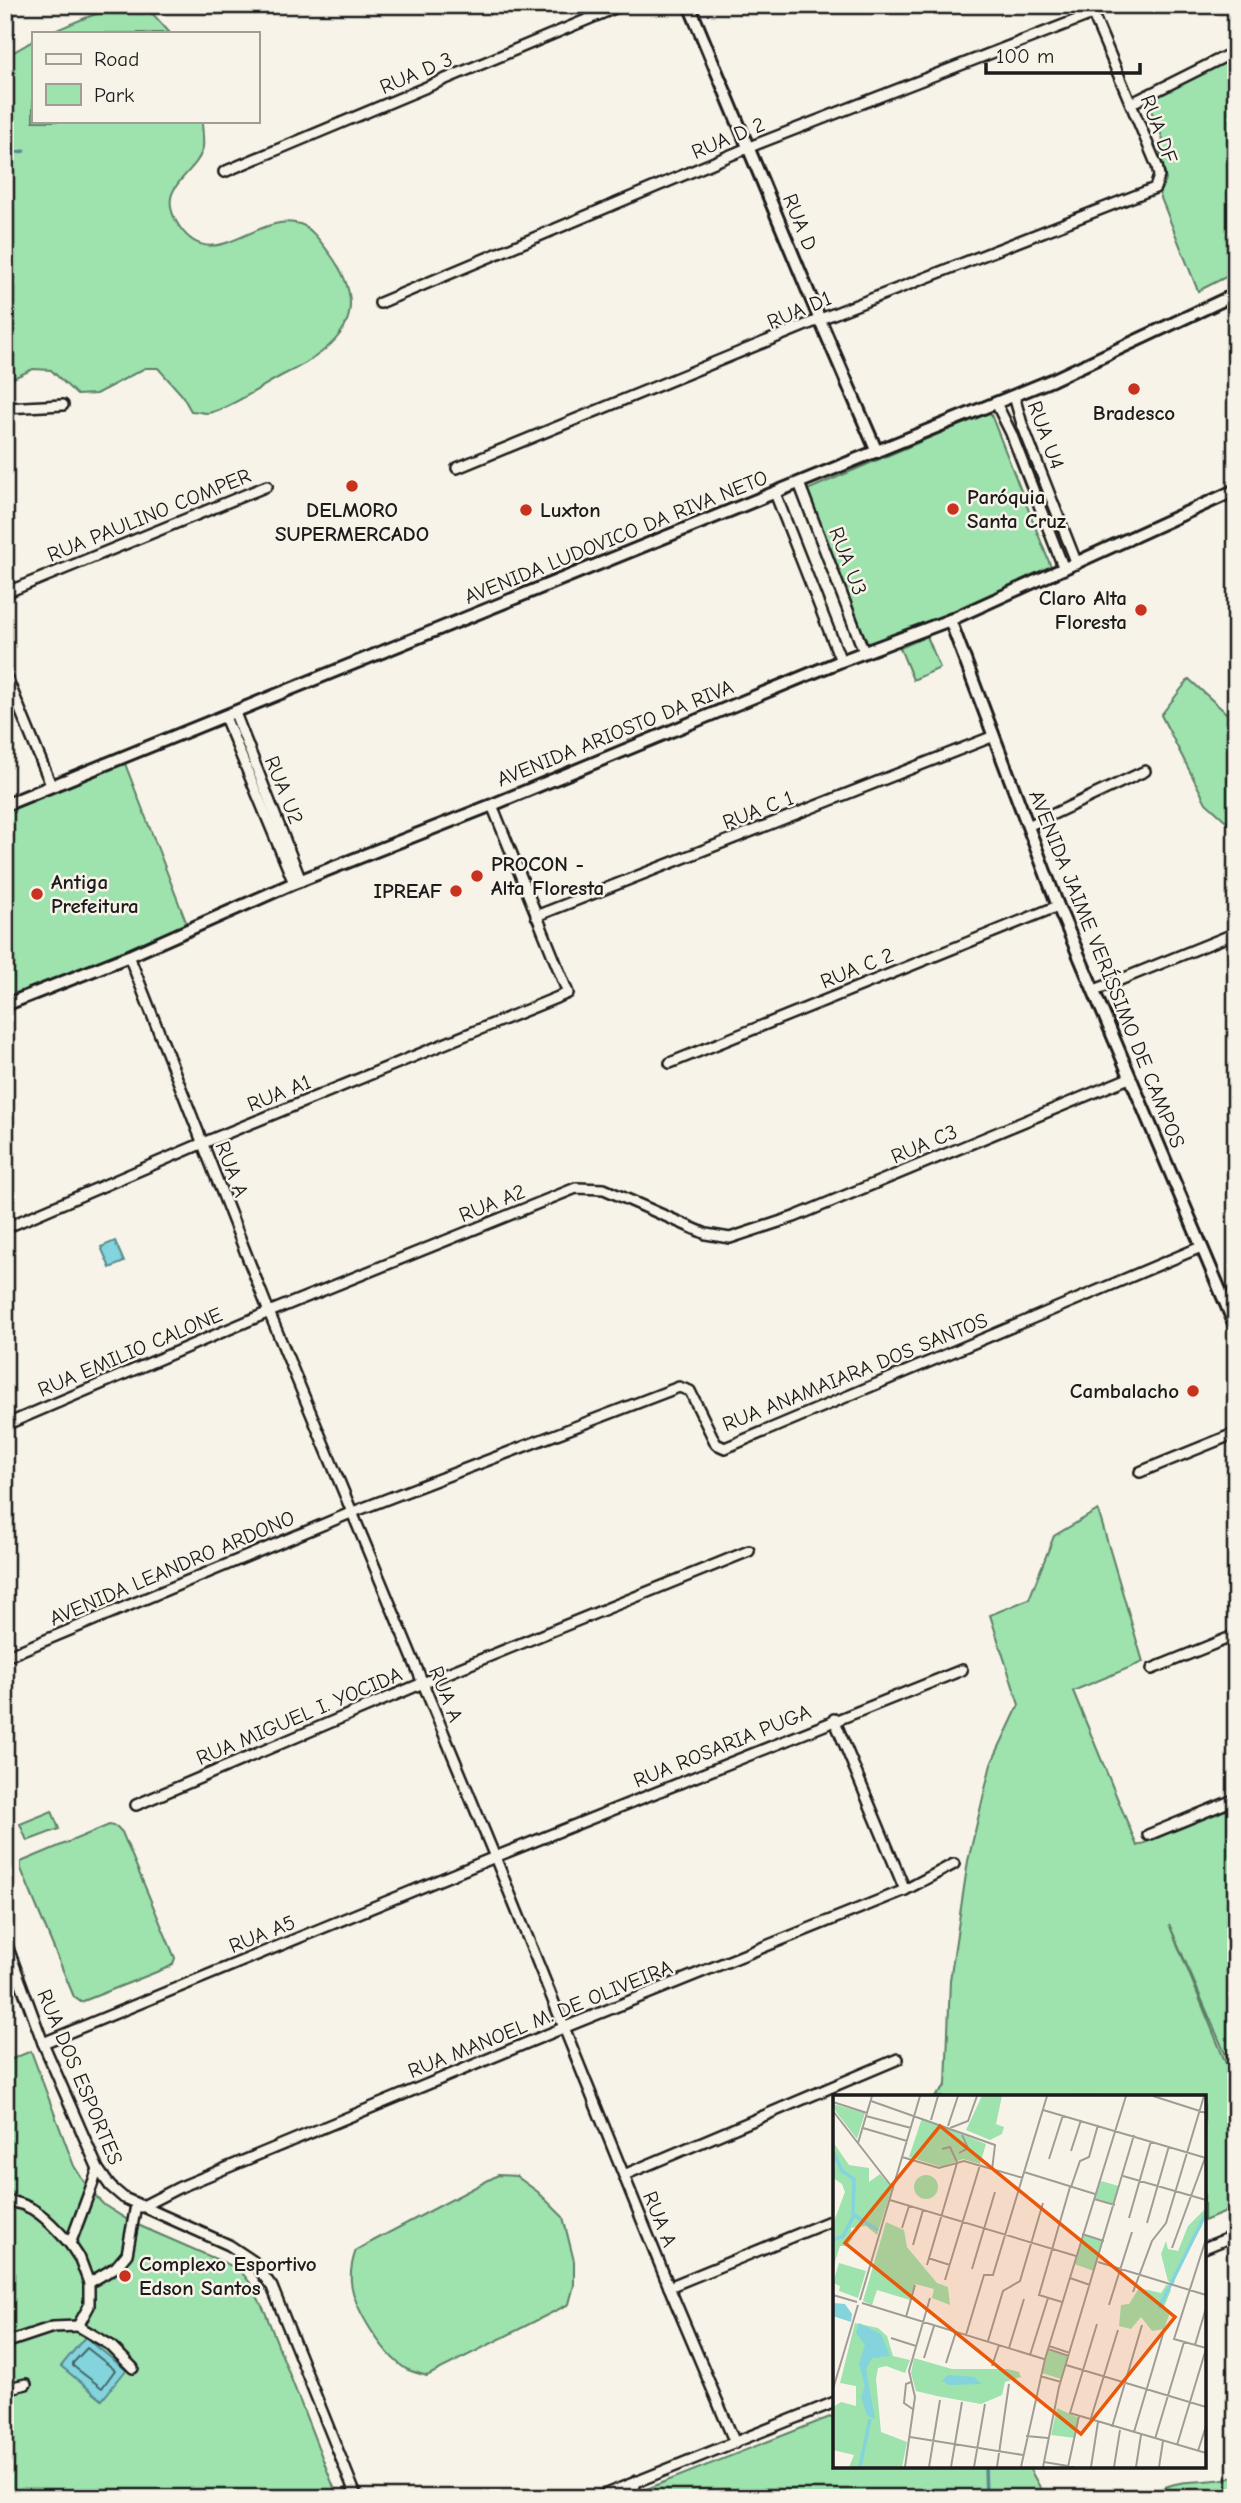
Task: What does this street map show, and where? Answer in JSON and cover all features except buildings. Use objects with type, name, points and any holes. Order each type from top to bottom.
[{"type":"street","name":"RUA D 3","points":[[224,172],[622,5]]},
{"type":"street","name":"RUA D","points":[[689,5],[877,452]]},
{"type":"street","name":"RUA D 2","points":[[380,303],[748,147],[1091,10]]},
{"type":"street","name":"RUA DF","points":[[1091,10],[1157,166],[1159,176],[1155,188]]},
{"type":"street","points":[[1132,103],[1236,51]]},
{"type":"street","name":"RUA D1","points":[[457,468],[820,320],[1155,188]]},
{"type":"street","name":"AVENIDA LUDOVICO DA RIVA NETO","points":[[5,805],[1014,396],[1236,294]]},
{"type":"street","name":"RUA U4","points":[[1014,396],[1022,424],[1077,564]]},
{"type":"street","name":"RUA U4","points":[[996,403],[1011,433],[1064,569]]},
{"type":"street","points":[[5,408],[63,405]]},
{"type":"street","name":"RUA U3","points":[[799,483],[864,652]]},
{"type":"street","points":[[1031,488],[1045,484]]},
{"type":"street","name":"RUA PAULINO COMPER","points":[[5,593],[267,486]]},
{"type":"street","name":"AVENIDA ARIOSTO DA RIVA","points":[[5,1005],[129,956],[298,882],[841,661],[950,620],[1236,490]]},
{"type":"street","name":"RUA U3","points":[[775,493],[841,661]]},
{"type":"street","name":"AVENIDA JAIME VERÍSSIMO DE CAMPOS","points":[[950,620],[1058,906],[1236,1328]]},
{"type":"street","points":[[5,673],[51,785]]},
{"type":"street","name":"RUA U2","points":[[230,715],[298,882]]},
{"type":"street","name":"RUA C 1","points":[[536,916],[994,736]]},
{"type":"street","points":[[1028,826],[1145,771]]},
{"type":"street","points":[[492,805],[536,916]]},
{"type":"street","name":"RUA C 2","points":[[670,1063],[1058,906]]},
{"type":"street","name":"RUA A1","points":[[5,1228],[203,1143],[568,993],[536,916]]},
{"type":"street","points":[[1095,990],[1236,933]]},
{"type":"street","name":"RUA A","points":[[129,956],[269,1312],[735,2443]]},
{"type":"street","name":"RUA C3","points":[[730,1238],[794,1217],[1129,1078]]},
{"type":"street","name":"RUA A2","points":[[269,1312],[576,1188],[604,1189],[706,1234],[730,1238]]},
{"type":"street","name":"RUA ANAMAIARA DOS SANTOS","points":[[353,1512],[679,1387],[690,1391],[716,1444],[725,1448],[1201,1247]]},
{"type":"street","name":"RUA EMILIO CALONE","points":[[5,1425],[269,1312]]},
{"type":"street","points":[[1140,1472],[1236,1433]]},
{"type":"street","name":"AVENIDA LEANDRO ARDONO","points":[[5,1657],[353,1512]]},
{"type":"street","name":"RUA MIGUEL I. YOCIDA","points":[[136,1805],[423,1683],[750,1551]]},
{"type":"street","points":[[1153,1669],[1236,1635]]},
{"type":"street","name":"RUA ROSARIA PUGA","points":[[495,1857],[962,1670]]},
{"type":"street","points":[[834,1719],[905,1889]]},
{"type":"street","points":[[1148,1835],[1236,1799]]},
{"type":"street","name":"RUA A5","points":[[43,2043],[495,1857]]},
{"type":"street","name":"RUA MANOEL M. DE OLIVEIRA","points":[[138,2206],[563,2028],[905,1889],[954,1864]]},
{"type":"street","name":"RUA DOS ESPORTES","points":[[5,1942],[43,2043],[98,2169],[110,2186],[138,2206],[229,2245],[253,2261],[272,2287],[356,2498]]},
{"type":"street","points":[[624,2175],[898,2059]]},
{"type":"street","points":[[70,2244],[98,2169]]},
{"type":"street","points":[[5,2201],[33,2209],[48,2219],[80,2259],[89,2283],[89,2306],[78,2326]]},
{"type":"street","points":[[89,2283],[116,2267],[127,2254],[138,2206]]},
{"type":"street","points":[[669,2287],[833,2220]]},
{"type":"street","points":[[1206,2247],[1236,2235]]},
{"type":"street","points":[[5,2343],[53,2327],[78,2326],[110,2345],[134,2368]]},
{"type":"street","points":[[5,2389],[26,2384]]},
{"type":"street","points":[[596,2498],[833,2403]]},
{"type":"street","points":[[632,2498],[636,2481]]},
{"type":"green space","points":[[137,7],[153,14],[169,32],[52,32],[102,12]]},
{"type":"green space","points":[[32,42],[32,122],[202,122],[203,147],[193,166],[173,191],[171,200],[172,212],[179,226],[192,240],[206,245],[221,244],[284,222],[300,224],[309,229],[343,275],[349,294],[349,312],[335,341],[303,365],[234,403],[207,413],[191,411],[182,395],[158,368],[145,368],[96,394],[77,395],[51,370],[33,369],[5,382],[5,57]]},
{"type":"green space","points":[[1236,48],[1236,272],[1198,291],[1159,193],[1166,180],[1160,151],[1163,139],[1145,96]]},
{"type":"green space","points":[[990,412],[1051,567],[945,619],[868,645],[807,490]]},
{"type":"green space","points":[[927,636],[940,668],[913,680],[900,648]]},
{"type":"green space","points":[[1189,679],[1236,722],[1236,830],[1206,803],[1161,715]]},
{"type":"green space","points":[[124,761],[188,927],[5,1001],[5,810]]},
{"type":"green space","points":[[1098,1510],[1143,1662],[1073,1691],[1137,1846],[1236,1806],[1236,2079],[1169,1924],[1236,2088],[1236,2208],[1206,2220],[1206,2095],[937,2095],[946,2085],[950,1980],[968,1861],[991,1764],[1019,1705],[990,1615],[1029,1599],[1054,1536]]},
{"type":"green space","points":[[52,1811],[59,1829],[27,1841],[20,1824]]},
{"type":"green space","points":[[109,1825],[122,1832],[175,1958],[169,1967],[81,2002],[74,1997],[21,1869],[21,1862]]},
{"type":"green space","name":"Complexo Esportivo Edson Santos","points":[[31,2051],[74,2166],[88,2188],[104,2205],[131,2222],[239,2269],[251,2284],[265,2312],[338,2498],[5,2498],[5,2062]]},
{"type":"green space","points":[[498,2175],[516,2176],[538,2192],[563,2217],[574,2261],[574,2285],[569,2304],[427,2376],[406,2369],[379,2342],[358,2305],[351,2278],[356,2250]]},
{"type":"green space","points":[[833,2416],[833,2468],[1029,2468],[1046,2498],[641,2498],[644,2490]]},
{"type":"green space","points":[[1236,2476],[1236,2498],[1147,2498],[1158,2490],[1180,2483]]},
{"type":"water","points":[[115,1241],[124,1262],[110,1268],[101,1247]]},
{"type":"water","points":[[85,2337],[126,2370],[102,2400],[61,2366]]},
{"type":"waterway","points":[[5,154],[24,151]]},
{"type":"waterway","points":[[985,2468],[986,2498]]},
{"type":"place","name":"Bradesco","points":[[1134,389]]},
{"type":"place","name":"DELMORO SUPERMERCADO","points":[[352,486]]},
{"type":"place","name":"Paróquia Santa Cruz","points":[[953,509]]},
{"type":"place","name":"Luxton","points":[[526,510]]},
{"type":"place","name":"Claro Alta Floresta","points":[[1141,610]]},
{"type":"place","name":"PROCON - Alta Floresta","points":[[477,876]]},
{"type":"place","name":"IPREAF","points":[[456,891]]},
{"type":"place","name":"Antiga Prefeitura","points":[[37,894]]},
{"type":"place","name":"Cambalacho","points":[[1193,1391]]},
{"type":"place","name":"Complexo Esportivo Edson Santos","points":[[125,2276]]}]
